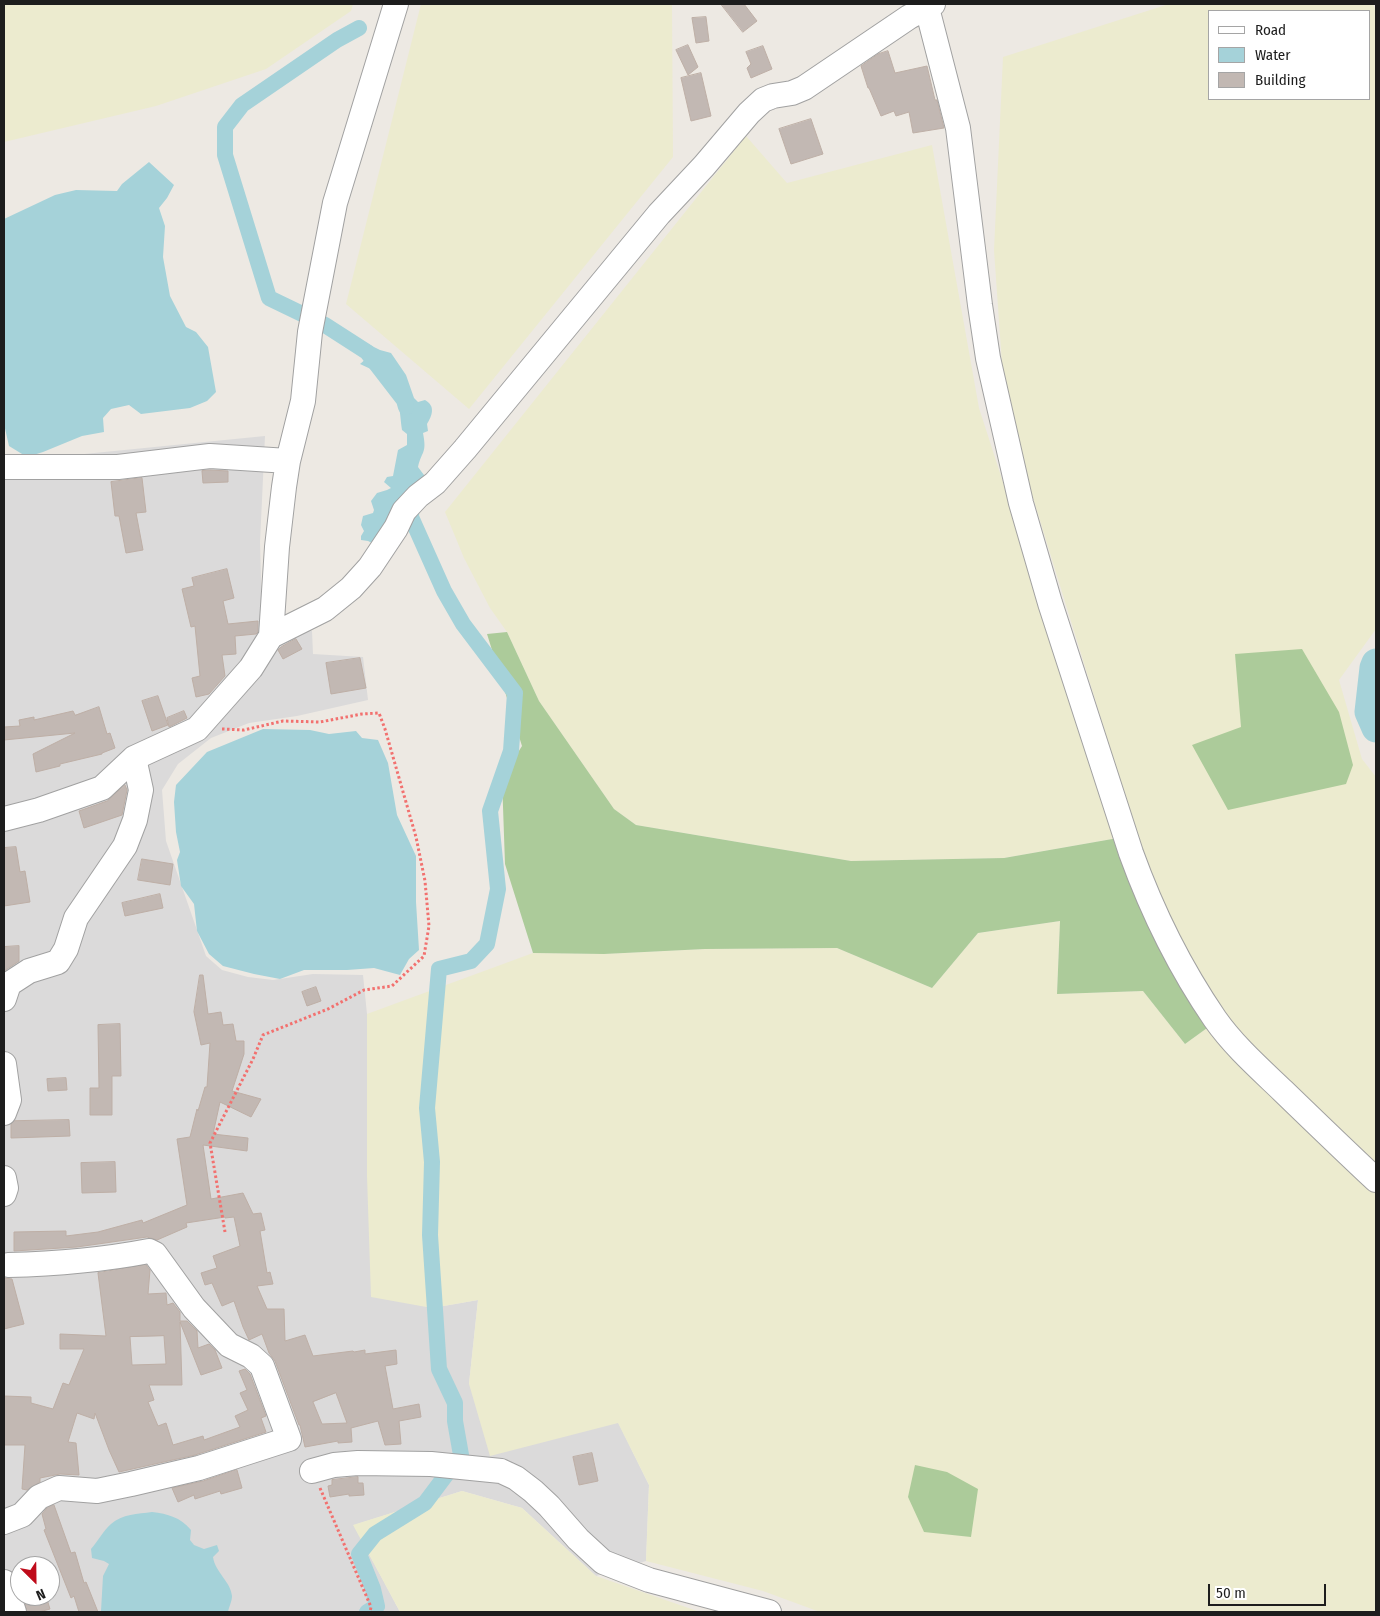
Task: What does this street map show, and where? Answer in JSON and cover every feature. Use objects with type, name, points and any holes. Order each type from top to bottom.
[{"type":"street","points":[[4,819],[39,810],[102,788],[134,758],[197,729],[251,668],[271,636],[277,547],[288,461],[303,401],[310,332],[335,203],[396,4]]},
{"type":"street","points":[[271,636],[325,609],[351,588],[370,567],[396,528],[404,512],[418,496],[435,483],[465,449],[659,214],[762,100],[804,88],[928,5],[958,128],[988,358],[1022,503],[1050,603],[1144,888],[1181,962],[1216,1019],[1244,1053],[1376,1180]]},
{"type":"street","points":[[4,467],[118,467],[210,456],[288,461]]},
{"type":"street","points":[[4,999],[9,984],[30,971],[58,962],[66,949],[76,918],[125,846],[135,820],[141,790],[134,758]]},
{"type":"street","points":[[4,1064],[8,1100],[4,1112]]},
{"type":"street","points":[[4,1178],[6,1188],[4,1194]]},
{"type":"street","points":[[4,1522],[22,1515],[39,1497],[59,1488],[97,1491],[130,1484],[199,1468],[289,1439],[262,1366],[251,1356],[229,1345],[194,1308],[155,1254],[149,1251],[108,1259],[5,1262]]},
{"type":"street","points":[[312,1471],[334,1465],[358,1463],[431,1464],[501,1471],[516,1478],[533,1491],[578,1539],[604,1562],[649,1580],[769,1612]]},
{"type":"street","points":[[4,1582],[14,1612]]},
{"type":"path","points":[[197,729],[244,730],[283,721],[320,722],[362,714],[379,713],[416,837],[425,881],[429,926],[424,956],[392,986],[364,990],[328,1008],[263,1035],[254,1059],[210,1143],[225,1232]]},
{"type":"path","points":[[312,1471],[371,1607],[370,1612]]},
{"type":"shaded area","points":[[265,436],[260,542],[262,620],[312,631],[313,654],[363,657],[368,700],[297,716],[249,723],[211,738],[178,764],[162,790],[166,841],[206,956],[222,970],[248,977],[273,980],[313,974],[363,975],[367,1014],[432,1308],[478,1300],[469,1384],[618,1422],[649,1485],[646,1561],[596,1576],[522,1508],[462,1491],[354,1525],[400,1612],[4,1612],[4,462]]},
{"type":"green space","points":[[4,4],[353,4],[351,11],[266,69],[156,106],[4,142]]},
{"type":"green space","points":[[421,4],[672,4],[673,157],[469,409],[346,304]]},
{"type":"green space","points":[[1169,4],[1373,4],[1376,10],[1376,629],[1339,680],[1362,759],[1376,777],[1376,1166],[1231,1027],[1155,894],[1005,407],[994,250],[1003,57]]},
{"type":"green space","points":[[746,136],[787,183],[932,145],[979,408],[1118,838],[1004,858],[851,861],[636,825],[614,809],[539,701],[507,632],[490,608],[464,558],[445,512]]},
{"type":"green space","points":[[507,632],[539,701],[614,809],[636,825],[851,861],[1004,858],[1118,838],[1214,1023],[1185,1044],[1143,991],[1057,994],[1060,921],[978,933],[932,988],[837,948],[705,949],[604,954],[533,953],[505,864],[502,778],[522,746],[487,634]]},
{"type":"green space","points":[[1302,649],[1339,712],[1353,765],[1346,784],[1228,810],[1192,745],[1241,727],[1235,654]]},
{"type":"green space","points":[[1060,921],[1057,994],[1143,991],[1185,1044],[1214,1023],[1376,1187],[1376,1612],[820,1612],[763,1591],[646,1561],[649,1485],[618,1423],[490,1456],[469,1384],[478,1300],[432,1308],[371,1297],[367,1176],[367,1014],[533,953],[604,954],[705,949],[837,948],[932,988],[978,933]]},
{"type":"green space","points":[[915,1465],[947,1472],[978,1489],[971,1537],[924,1532],[908,1497]]},
{"type":"green space","points":[[462,1491],[522,1508],[596,1576],[700,1612],[400,1612],[353,1525]]},
{"type":"water","points":[[149,162],[174,185],[159,208],[165,226],[163,257],[170,296],[186,327],[196,332],[208,347],[216,392],[207,401],[190,408],[141,414],[129,405],[111,409],[103,418],[104,432],[82,436],[27,457],[9,446],[4,424],[4,219],[55,195],[76,190],[117,191],[122,184]]},
{"type":"water","points":[[368,344],[391,353],[406,375],[414,398],[418,402],[425,400],[432,408],[427,424],[428,431],[423,433],[424,449],[418,467],[427,479],[393,508],[374,544],[361,540],[364,531],[361,525],[363,516],[373,513],[371,501],[377,493],[391,488],[384,482],[387,477],[393,476],[398,450],[407,445],[407,434],[402,430],[398,400],[390,379],[385,372],[375,371],[360,364],[367,356]]},
{"type":"water","points":[[263,729],[310,730],[329,734],[356,731],[362,738],[378,740],[388,763],[397,815],[416,856],[419,950],[409,959],[400,975],[374,968],[304,970],[280,979],[223,966],[209,954],[197,931],[194,904],[181,886],[177,860],[180,852],[176,832],[174,802],[176,785],[207,752]]},
{"type":"water","points":[[152,1512],[168,1515],[183,1522],[191,1530],[190,1540],[194,1545],[204,1549],[217,1545],[219,1551],[213,1557],[214,1562],[229,1586],[232,1596],[228,1612],[101,1611],[103,1576],[109,1564],[92,1558],[91,1549],[105,1530],[115,1521],[130,1515]]},
{"type":"building","points":[[721,4],[744,4],[757,21],[743,32]]},
{"type":"building","points":[[706,17],[709,41],[696,43],[692,18]]},
{"type":"building","points":[[688,45],[698,67],[688,75],[676,50]]},
{"type":"building","points":[[763,46],[772,69],[751,78],[747,68],[751,64],[746,52]]},
{"type":"building","points":[[888,51],[895,73],[927,66],[944,128],[913,133],[909,112],[896,116],[894,111],[881,116],[868,88],[861,66],[878,54]]},
{"type":"building","points":[[701,73],[711,116],[691,121],[681,78]]},
{"type":"building","points":[[811,119],[823,154],[791,164],[779,129]]},
{"type":"building","points":[[202,471],[228,471],[228,482],[203,483]]},
{"type":"building","points":[[142,478],[146,512],[136,513],[143,550],[126,553],[119,516],[115,516],[111,482]]},
{"type":"building","points":[[227,569],[234,598],[223,601],[228,624],[258,621],[258,632],[256,634],[235,636],[236,654],[222,655],[225,676],[209,694],[196,697],[192,678],[200,676],[195,626],[191,627],[182,589],[194,586],[192,578]]},
{"type":"building","points":[[296,639],[302,649],[283,659],[278,650]]},
{"type":"building","points":[[360,658],[366,688],[331,694],[326,663]]},
{"type":"building","points":[[158,696],[168,725],[152,731],[142,701]]},
{"type":"building","points":[[99,707],[107,734],[110,733],[115,748],[102,754],[36,772],[33,754],[75,733],[4,740],[4,727],[20,726],[19,720],[34,717],[34,720],[73,711],[75,715]]},
{"type":"building","points":[[184,711],[187,718],[169,727],[167,718]]},
{"type":"building","points":[[125,785],[127,790],[122,815],[84,828],[79,811],[107,801]]},
{"type":"building","points":[[16,847],[20,872],[25,871],[30,902],[4,906],[4,848]]},
{"type":"building","points":[[142,859],[173,864],[170,885],[138,880]]},
{"type":"building","points":[[160,894],[163,908],[125,916],[122,903]]},
{"type":"building","points":[[19,946],[19,961],[4,971],[4,947]]},
{"type":"building","points":[[200,975],[203,975],[208,1014],[221,1012],[223,1025],[233,1024],[236,1041],[244,1041],[244,1054],[232,1091],[261,1099],[251,1117],[220,1102],[213,1134],[248,1138],[247,1151],[203,1145],[211,1199],[243,1193],[253,1214],[261,1213],[265,1230],[260,1231],[267,1273],[270,1272],[273,1284],[257,1286],[267,1309],[284,1309],[285,1341],[305,1335],[313,1356],[365,1350],[365,1354],[396,1350],[397,1364],[385,1366],[393,1409],[419,1404],[421,1417],[399,1421],[401,1444],[385,1445],[378,1421],[351,1428],[352,1442],[338,1443],[338,1441],[305,1447],[300,1425],[275,1361],[269,1353],[262,1334],[249,1340],[234,1301],[222,1306],[212,1283],[205,1285],[201,1273],[217,1268],[213,1256],[240,1246],[234,1217],[186,1223],[187,1227],[157,1240],[147,1237],[77,1247],[14,1251],[14,1232],[66,1231],[66,1236],[98,1232],[142,1220],[143,1223],[187,1205],[177,1139],[190,1137],[197,1109],[198,1111],[205,1087],[207,1087],[210,1043],[201,1045],[194,1012]],"holes":[[[336,1393],[347,1423],[322,1424],[313,1402]]]},
{"type":"building","points":[[316,987],[321,1001],[307,1006],[302,992]]},
{"type":"building","points":[[120,1024],[121,1076],[112,1076],[112,1115],[90,1115],[90,1088],[99,1088],[98,1025]]},
{"type":"building","points":[[66,1078],[67,1090],[48,1091],[47,1079]]},
{"type":"building","points":[[69,1120],[70,1136],[11,1138],[11,1124],[14,1121]]},
{"type":"building","points":[[115,1162],[116,1192],[82,1193],[81,1163]]},
{"type":"building","points":[[146,1265],[150,1270],[148,1294],[166,1293],[167,1305],[173,1303],[180,1312],[180,1321],[187,1321],[197,1331],[198,1348],[209,1344],[215,1350],[222,1368],[201,1375],[180,1322],[182,1385],[149,1385],[154,1400],[148,1402],[158,1426],[166,1423],[173,1445],[203,1436],[204,1440],[240,1427],[235,1416],[248,1410],[240,1393],[247,1390],[239,1371],[245,1369],[250,1374],[266,1416],[261,1418],[266,1432],[195,1455],[119,1472],[95,1413],[94,1419],[77,1413],[68,1442],[76,1443],[79,1475],[60,1474],[40,1478],[40,1482],[27,1490],[22,1489],[25,1445],[4,1445],[4,1396],[31,1397],[31,1403],[53,1409],[63,1383],[69,1385],[84,1349],[60,1349],[60,1334],[106,1336],[98,1273]],"holes":[[[164,1336],[166,1364],[132,1365],[130,1337]]]},
{"type":"building","points":[[4,1278],[12,1279],[24,1324],[4,1329]]},
{"type":"building","points":[[592,1453],[598,1481],[579,1485],[573,1457]]},
{"type":"building","points":[[237,1470],[242,1488],[221,1494],[220,1491],[195,1499],[194,1495],[178,1502],[172,1488],[203,1481]]},
{"type":"building","points":[[358,1477],[358,1483],[363,1483],[364,1495],[349,1496],[349,1494],[330,1497],[328,1486],[332,1485],[332,1480]]},
{"type":"building","points":[[54,1505],[71,1553],[75,1552],[84,1583],[86,1582],[98,1612],[79,1612],[74,1596],[71,1598],[60,1570],[60,1556],[54,1556],[44,1530],[46,1529],[42,1514],[47,1508]]},
{"type":"building","points":[[26,1606],[49,1606],[50,1609],[39,1612],[28,1612]]},
{"type":"waterway","points":[[359,28],[337,40],[242,105],[225,127],[225,155],[269,298],[325,325],[367,352],[404,400],[406,407]]},
{"type":"waterway","points":[[367,1612],[377,1606],[373,1589],[359,1554],[375,1534],[425,1503],[461,1455],[455,1421],[455,1403],[439,1369],[430,1235],[432,1162],[427,1108],[439,969],[471,961],[487,944],[498,889],[490,811],[511,751],[515,693],[463,624],[444,591],[411,517],[412,498]]},
{"type":"waterway","points":[[1376,663],[1369,712],[1376,728]]}]
